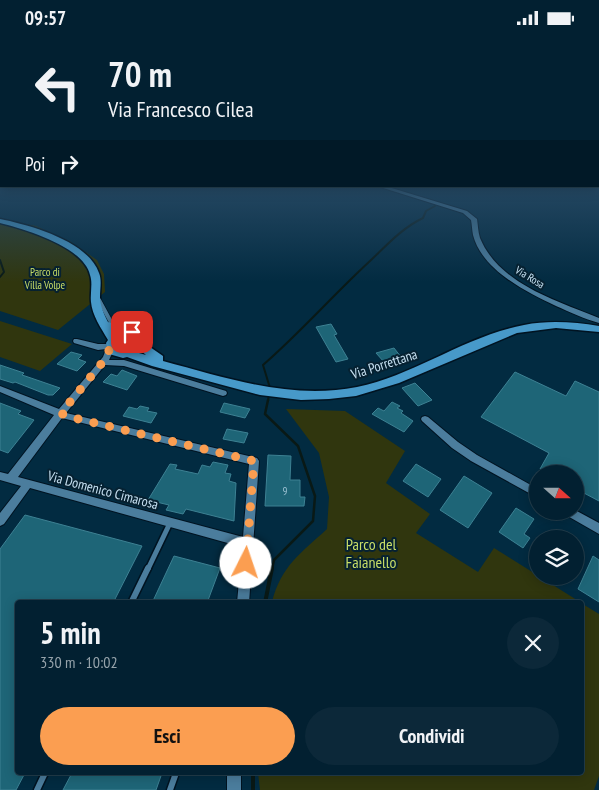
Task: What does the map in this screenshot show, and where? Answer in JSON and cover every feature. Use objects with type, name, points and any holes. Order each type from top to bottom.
[{"type":"main road","points":[[0,221],[32,229],[82,255],[88,261],[95,274],[96,305],[102,321],[108,326],[111,344],[127,333]]},
{"type":"main road","name":"Via Porrettana","points":[[111,344],[117,353],[126,353],[260,391],[318,395],[369,388],[426,367],[501,334],[529,327],[564,325],[599,329]]},
{"type":"main road","name":"Via Porrettana","points":[[108,326],[127,333],[141,335],[144,341],[143,344],[152,355],[174,367]]},
{"type":"main road","points":[[126,353],[134,351],[143,344]]},
{"type":"street","name":"Via Rosa","points":[[462,211],[474,219],[477,238],[490,261],[509,277],[526,289],[599,321]]},
{"type":"street","points":[[77,341],[98,347],[111,344]]},
{"type":"street","points":[[5,478],[104,360],[111,344]]},
{"type":"street","points":[[104,360],[126,353]]},
{"type":"street","points":[[104,360],[124,363],[223,393]]},
{"type":"street","points":[[0,389],[66,416],[254,461],[243,600]]},
{"type":"street","points":[[425,419],[468,455],[529,489]]},
{"type":"street","name":"Via Domenico Cimarosa","points":[[5,478],[247,543]]},
{"type":"street","name":"Via Domenico Cimarosa","points":[[0,521],[28,484]]},
{"type":"street","points":[[584,520],[599,529]]},
{"type":"street","points":[[234,775],[234,790]]},
{"type":"lane","name":"Via Domenico Cimarosa","points":[[132,600],[171,523]]},
{"type":"lane","points":[[37,790],[44,775]]},
{"type":"lane","points":[[170,790],[175,775]]},
{"type":"green space","name":"Parco di Villa Volpe","points":[[0,219],[36,226],[71,242],[97,260],[104,274],[105,292],[58,330],[0,311]]},
{"type":"green space","points":[[0,321],[72,344],[40,371],[0,357]]},
{"type":"green space","name":"Parco del Faianello","points":[[286,409],[345,411],[405,451],[386,483],[430,514],[416,533],[478,572],[494,548],[529,570],[529,585],[553,585],[577,600],[273,600],[281,579],[293,561],[327,529],[329,497],[319,453]]},
{"type":"green space","points":[[584,605],[599,614],[599,776],[594,790],[260,790],[258,775],[584,775]]},
{"type":"building","points":[[331,324],[337,334],[334,335],[348,359],[336,362],[316,327]]},
{"type":"building","points":[[394,348],[401,357],[384,362],[376,353]]},
{"type":"building","points":[[71,352],[82,355],[78,359],[86,362],[77,371],[57,364]]},
{"type":"building","points":[[0,365],[60,388],[53,395],[48,395],[15,382],[0,379]]},
{"type":"building","points":[[122,370],[137,376],[127,390],[103,382],[111,374],[117,376]]},
{"type":"building","points":[[515,372],[566,396],[575,381],[599,392],[599,501],[584,493],[584,465],[542,465],[549,453],[481,417]]},
{"type":"building","points":[[415,383],[432,400],[418,406],[402,388]]},
{"type":"building","points":[[392,402],[400,406],[397,408],[403,411],[401,413],[413,421],[404,432],[372,414],[378,408],[384,411]]},
{"type":"building","points":[[0,403],[21,411],[18,414],[34,420],[8,453],[0,450]]},
{"type":"building","points":[[224,403],[250,409],[245,418],[220,412]]},
{"type":"building","points":[[140,406],[149,408],[147,411],[157,413],[151,423],[123,416],[129,407],[137,409]]},
{"type":"building","points":[[227,429],[248,433],[244,443],[223,439]]},
{"type":"building","points":[[268,455],[291,456],[290,480],[300,480],[300,497],[305,497],[304,506],[265,506]]},
{"type":"building","points":[[213,462],[228,465],[225,473],[231,474],[229,481],[236,483],[234,521],[186,509],[183,514],[166,510],[169,505],[148,500],[170,464],[177,465],[175,469],[198,474],[202,465],[210,467]]},
{"type":"building","points":[[416,464],[441,479],[428,497],[403,481]]},
{"type":"building","points":[[464,476],[492,493],[468,528],[440,510]]},
{"type":"building","points":[[516,508],[529,516],[529,520],[533,520],[524,534],[529,539],[523,548],[499,532]]},
{"type":"building","points":[[25,515],[142,546],[115,600],[15,600],[15,775],[24,775],[16,790],[0,790],[0,549]]},
{"type":"building","points":[[259,548],[266,549],[264,573],[257,573]]},
{"type":"building","points":[[174,556],[220,568],[208,600],[153,600]]},
{"type":"building","points":[[593,556],[599,560],[599,602],[578,589],[580,585],[584,585],[584,576]]},
{"type":"building","points":[[71,775],[161,775],[156,790],[63,790]]},
{"type":"waterway","points":[[270,388],[263,365],[291,340],[389,243],[401,232],[423,218],[426,211]]},
{"type":"waterway","points":[[0,260],[4,272],[0,277]]},
{"type":"waterway","points":[[268,401],[269,394]]},
{"type":"waterway","points":[[268,400],[265,414],[298,446],[315,496],[313,521],[274,560],[272,569]]},
{"type":"waterway","points":[[266,600],[272,568]]},
{"type":"waterway","points":[[253,775],[253,790]]},
{"type":"route","points":[[132,332],[122,334],[113,340],[106,358],[61,413],[66,416],[254,461],[246,563]]}]
